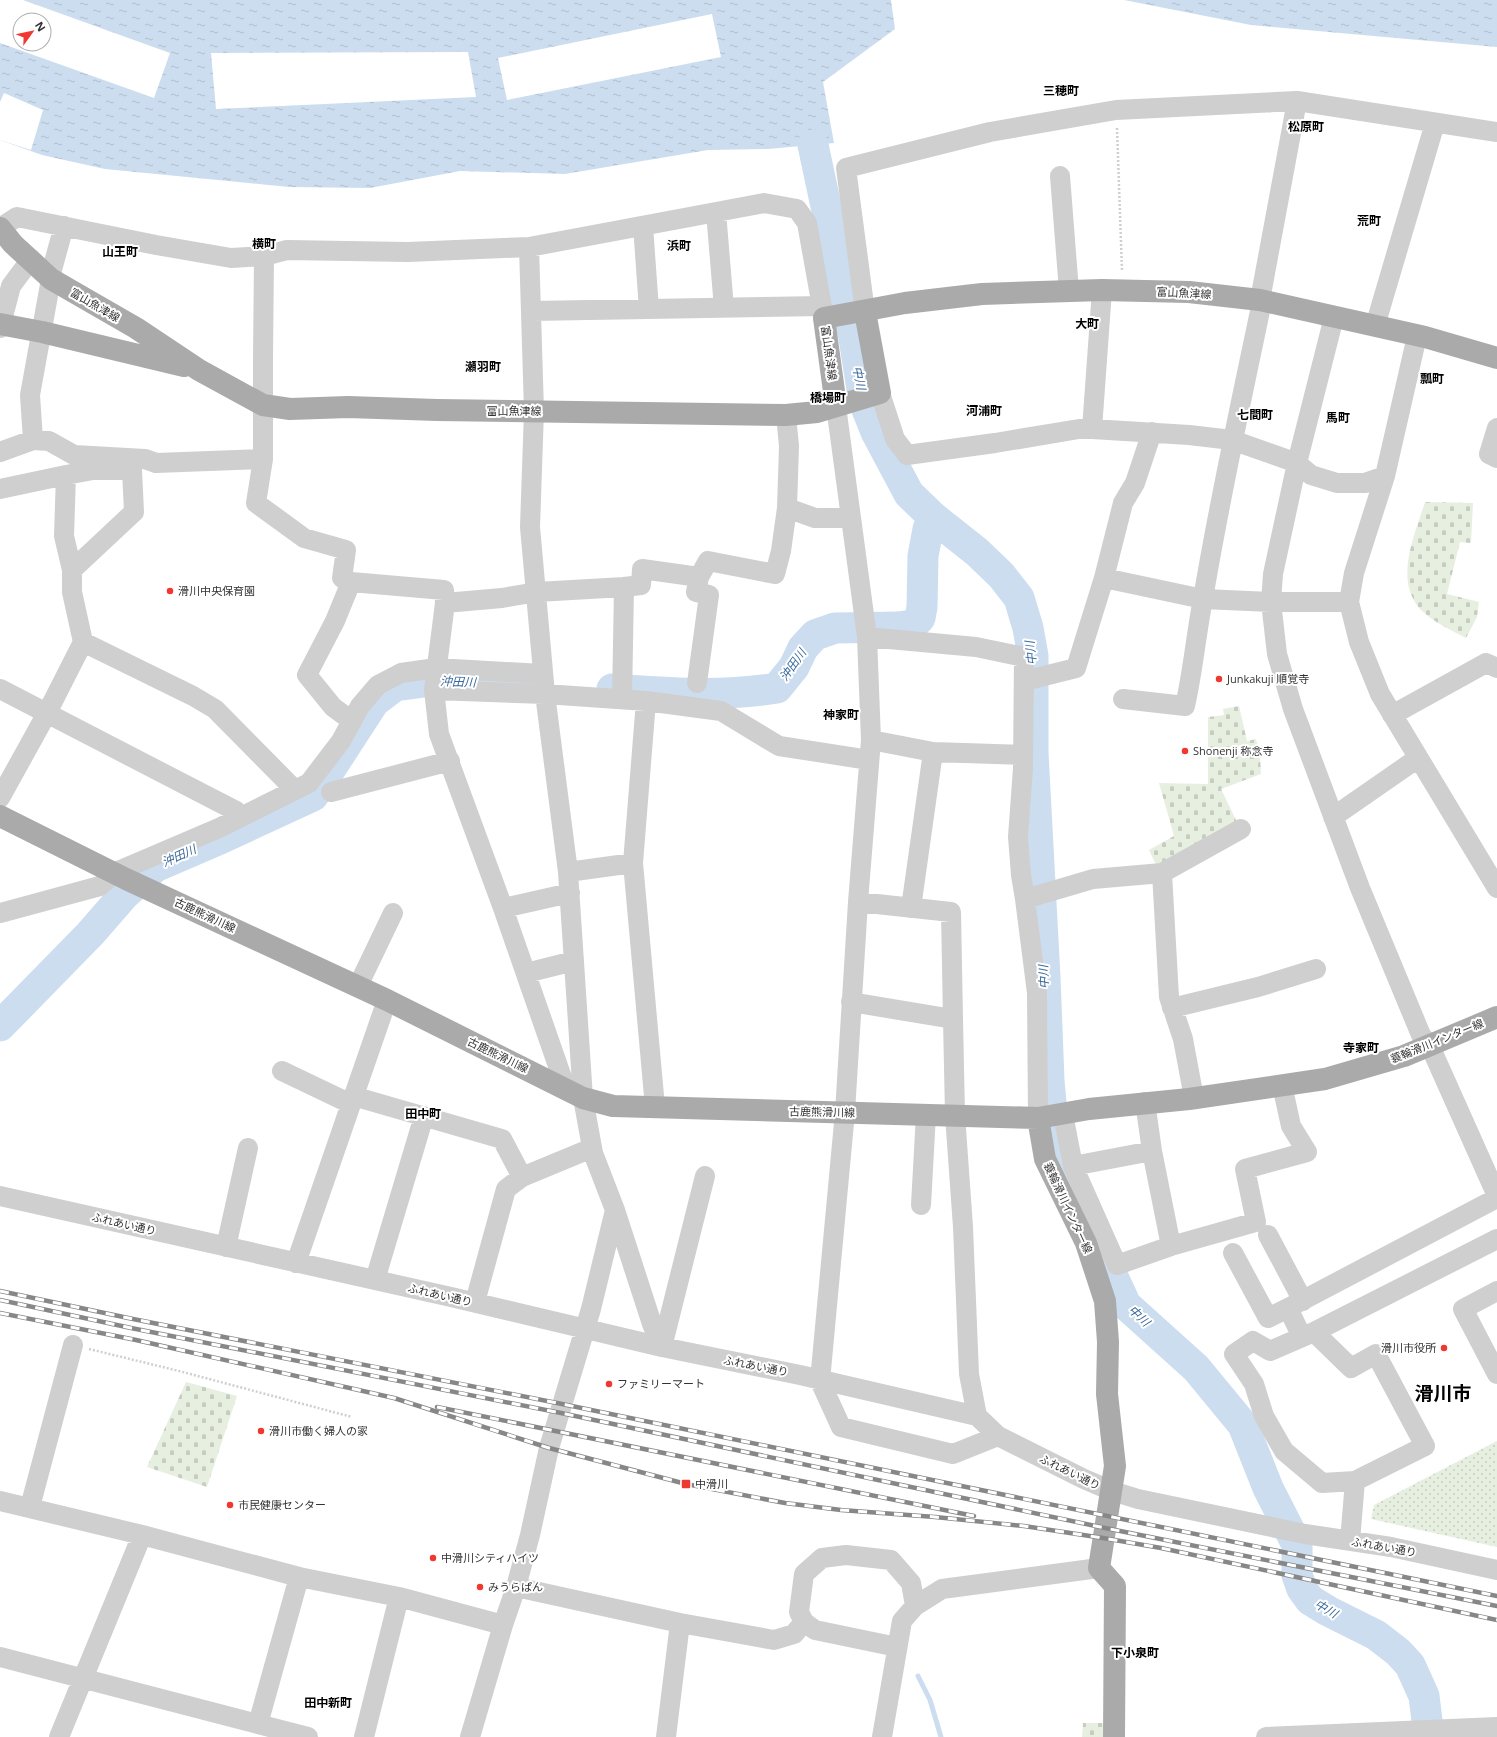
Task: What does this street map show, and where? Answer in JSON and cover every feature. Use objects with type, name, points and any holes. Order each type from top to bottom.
[{"type":"main road","name":"富山魚津線","points":[[0,228],[14,244],[50,278],[136,328],[199,370],[263,405],[290,409],[348,407],[437,410],[786,415],[817,412],[880,393]]},
{"type":"main road","name":"富山魚津線","points":[[836,406],[823,312],[865,312],[905,303],[982,294],[1068,291],[1189,292],[1260,300],[1418,336],[1497,358]]},
{"type":"main road","points":[[865,312],[880,393]]},
{"type":"main road","name":"富山魚津線","points":[[0,325],[42,332],[199,370]]},
{"type":"main road","name":"古鹿熊滑川線","points":[[0,816],[121,875],[358,986],[575,1093],[613,1106],[1038,1118]]},
{"type":"main road","name":"蓑輪滑川インター線","points":[[1099,1568],[1115,1466],[1107,1394],[1108,1342],[1105,1300],[1086,1243],[1045,1158],[1038,1118],[1145,1102],[1194,1098],[1325,1079],[1404,1056],[1497,1017]]},
{"type":"main road","points":[[1099,1568],[1115,1586],[1114,1737]]},
{"type":"street","points":[[1123,699],[1185,706],[1193,672],[1202,599],[1232,440],[1260,311],[1260,300],[1297,101]]},
{"type":"street","points":[[865,312],[846,168],[990,132],[1116,110],[1297,101],[1497,132]]},
{"type":"street","points":[[1375,326],[1435,123]]},
{"type":"street","points":[[1060,176],[1068,291]]},
{"type":"street","points":[[0,228],[17,217],[156,245],[231,258],[264,256],[287,250],[408,252],[529,247],[764,203],[797,209],[807,223],[823,312],[724,308],[531,311]]},
{"type":"street","points":[[716,212],[724,308]]},
{"type":"street","points":[[33,440],[30,395],[42,332],[50,278],[64,226]]},
{"type":"street","points":[[643,226],[649,309]]},
{"type":"street","points":[[529,247],[534,411],[530,527],[545,694],[570,893],[574,961],[575,1093]]},
{"type":"street","points":[[264,256],[263,459],[256,503],[304,538],[346,550],[342,578],[351,582],[444,590],[445,602],[434,690],[440,734],[526,973],[575,1093],[592,1148],[616,1210],[652,1324],[662,1347]]},
{"type":"street","points":[[0,325],[11,286],[31,260]]},
{"type":"street","points":[[1092,429],[1113,291]]},
{"type":"street","points":[[1233,1253],[1268,1318],[1497,1197],[1430,1046],[1421,1035],[1360,888],[1293,709],[1277,654],[1270,602],[1273,574],[1297,464],[1334,317]]},
{"type":"street","points":[[1418,336],[1385,476],[1354,573],[1349,602],[1359,642],[1380,694],[1497,888]]},
{"type":"street","points":[[880,393],[894,439],[907,455],[1002,442],[1078,429],[1092,429],[1152,432],[1232,440],[1297,464],[1312,475],[1336,483],[1365,483],[1385,476]]},
{"type":"street","points":[[836,406],[867,637],[871,740],[851,1002],[845,1112],[820,1381],[841,1427],[953,1454],[998,1436]]},
{"type":"street","points":[[697,683],[708,595],[696,592],[699,577],[708,561],[775,574],[781,551],[787,508],[789,446],[786,415]]},
{"type":"street","points":[[1497,428],[1489,454],[1497,458]]},
{"type":"street","points":[[1024,681],[1076,668],[1104,578],[1123,503],[1135,483],[1152,432]]},
{"type":"street","points":[[0,452],[33,440],[49,441],[74,455],[133,464]]},
{"type":"street","points":[[0,489],[66,475],[133,464],[144,459],[156,462],[263,459]]},
{"type":"street","points":[[72,570],[134,512],[133,464]]},
{"type":"street","points":[[0,798],[47,713],[83,642],[72,592],[72,570],[64,536],[66,475]]},
{"type":"street","points":[[787,508],[815,518],[851,518]]},
{"type":"street","points":[[445,602],[502,598],[537,592],[641,585],[642,569],[699,577]]},
{"type":"street","points":[[1104,578],[1202,599],[1270,602],[1349,602]]},
{"type":"street","points":[[351,582],[335,621],[307,675],[333,707],[352,721]]},
{"type":"street","points":[[622,700],[624,587]]},
{"type":"street","points":[[867,637],[976,647],[1024,657],[1023,755],[1018,837],[1021,876],[1037,993],[1038,1118]]},
{"type":"street","points":[[83,642],[193,696],[214,709],[295,790]]},
{"type":"street","points":[[1392,715],[1486,663],[1497,668]]},
{"type":"street","points":[[0,912],[100,886],[309,783],[341,741],[360,706],[378,685],[401,673],[436,668],[543,674]]},
{"type":"street","points":[[0,689],[236,811],[241,817]]},
{"type":"street","points":[[434,690],[545,694],[646,701],[721,711],[779,746],[869,760]]},
{"type":"street","points":[[646,701],[632,863],[655,1107]]},
{"type":"street","points":[[871,740],[933,752],[1023,755]]},
{"type":"street","points":[[911,908],[933,752]]},
{"type":"street","points":[[1333,817],[1418,758]]},
{"type":"street","points":[[331,792],[450,761]]},
{"type":"street","points":[[1025,899],[1093,879],[1162,873],[1241,828]]},
{"type":"street","points":[[568,872],[632,863]]},
{"type":"street","points":[[1162,873],[1169,997],[1183,1039],[1194,1098]]},
{"type":"street","points":[[503,908],[570,893]]},
{"type":"street","points":[[858,902],[952,912],[955,1115],[963,1227],[969,1374],[977,1416]]},
{"type":"street","points":[[358,986],[393,914]]},
{"type":"street","points":[[526,973],[574,961]]},
{"type":"street","points":[[1172,1008],[1258,987],[1316,968]]},
{"type":"street","points":[[296,1263],[387,1000]]},
{"type":"street","points":[[851,1002],[953,1019]]},
{"type":"street","points":[[282,1072],[352,1100],[424,1116],[502,1139],[522,1177]]},
{"type":"street","points":[[1063,1114],[1073,1166],[1117,1265],[1171,1246],[1256,1222],[1245,1169],[1307,1152],[1290,1126],[1282,1085]]},
{"type":"street","points":[[1145,1102],[1152,1151],[1171,1246]]},
{"type":"street","points":[[921,1205],[926,1114]]},
{"type":"street","points":[[375,1280],[424,1116]]},
{"type":"street","points":[[226,1247],[248,1148]]},
{"type":"street","points":[[475,1302],[506,1189],[522,1177],[592,1148]]},
{"type":"street","points":[[1073,1166],[1152,1151]]},
{"type":"street","points":[[662,1347],[705,1176]]},
{"type":"street","name":"ふれあい通り","points":[[0,1196],[475,1302],[662,1347],[977,1416],[998,1436],[1084,1479],[1112,1491],[1138,1499],[1305,1534],[1391,1547],[1497,1570]]},
{"type":"street","points":[[470,1737],[503,1625],[516,1587],[530,1534],[549,1448],[585,1329],[616,1210]]},
{"type":"street","points":[[1268,1235],[1308,1334],[1350,1368],[1376,1354],[1425,1446],[1355,1481],[1322,1484],[1284,1451],[1264,1416],[1254,1384],[1234,1354],[1254,1341],[1270,1351],[1308,1334],[1497,1239]]},
{"type":"street","points":[[1497,1291],[1463,1309],[1497,1374]]},
{"type":"street","points":[[30,1507],[73,1345]]},
{"type":"street","points":[[1350,1541],[1355,1481]]},
{"type":"street","points":[[0,1501],[142,1535],[299,1577],[398,1597],[503,1625]]},
{"type":"street","points":[[59,1737],[142,1535]]},
{"type":"street","points":[[897,1647],[815,1630],[804,1622],[799,1612],[804,1574],[822,1558],[846,1555],[891,1560],[911,1583],[915,1606]]},
{"type":"street","points":[[882,1737],[902,1621],[915,1606],[942,1589],[1099,1568]]},
{"type":"street","points":[[258,1724],[299,1577]]},
{"type":"street","points":[[516,1587],[680,1623],[774,1640],[794,1634],[804,1622]]},
{"type":"street","points":[[364,1737],[398,1597]]},
{"type":"street","points":[[666,1737],[680,1623]]},
{"type":"street","points":[[0,1657],[308,1737]]},
{"type":"street","points":[[1266,1737],[1497,1727]]},
{"type":"path","points":[[1113,291],[1116,110]]},
{"type":"path","points":[[73,1345],[178,1370],[352,1417]]},
{"type":"green space","points":[[1425,502],[1473,503],[1471,543],[1460,542],[1447,594],[1479,602],[1477,617],[1466,638],[1448,629],[1421,610],[1413,598],[1408,585],[1407,571],[1409,557]]},
{"type":"green space","points":[[1239,706],[1247,741],[1256,739],[1260,756],[1261,774],[1221,789],[1239,826],[1157,867],[1149,850],[1174,836],[1159,783],[1208,784],[1208,717],[1224,715],[1223,709]]},
{"type":"green space","points":[[186,1382],[237,1396],[207,1487],[147,1467]]},
{"type":"green space","points":[[1497,1441],[1497,1547],[1371,1519],[1374,1505]]},
{"type":"green space","points":[[1083,1723],[1105,1723],[1105,1737],[1082,1737]]},
{"type":"water","points":[[0,0],[891,0],[895,29],[823,82],[834,143],[768,149],[708,150],[565,174],[460,171],[370,188],[289,187],[105,169],[42,155],[0,140]]},
{"type":"water","points":[[1124,0],[1497,0],[1497,47],[1251,25]]},
{"type":"pier","points":[[0,0],[23,0],[170,53],[154,98],[25,52],[52,52],[52,12],[12,12],[12,47],[0,43]]},
{"type":"pier","points":[[712,14],[721,57],[507,100],[498,58]]},
{"type":"pier","points":[[468,52],[476,97],[216,109],[211,53]]},
{"type":"pier","points":[[4,93],[43,110],[31,150],[0,140],[0,102]]},
{"type":"waterway","name":"中川","points":[[813,145],[854,338],[864,402],[876,432],[909,494],[933,517],[977,552],[1001,575],[1019,598],[1028,628],[1033,656],[1033,753],[1049,1080],[1053,1125],[1061,1164],[1126,1305],[1196,1368],[1243,1425],[1268,1488],[1297,1545],[1297,1575],[1302,1589],[1310,1600],[1328,1611],[1376,1635],[1398,1652],[1410,1665],[1424,1696],[1429,1737]]},
{"type":"waterway","name":"沖田川","points":[[612,689],[674,693],[736,693],[777,688],[794,667],[803,648],[815,635],[835,628],[898,627],[913,625],[920,618],[922,607],[923,556],[928,529],[933,517]]},
{"type":"waterway","name":"沖田川","points":[[0,1026],[90,934],[124,895],[155,867],[313,796],[374,702],[395,686],[439,680],[530,684]]},
{"type":"waterway","points":[[918,1676],[930,1700],[941,1737]]},
{"type":"railway","points":[[0,1291],[133,1319],[562,1404],[1497,1596]]},
{"type":"railway","points":[[0,1300],[131,1328],[561,1413],[1105,1528],[1497,1606]]},
{"type":"railway","points":[[0,1313],[136,1340],[394,1398],[549,1448],[686,1484],[785,1503],[841,1510],[935,1517],[1024,1526],[1103,1538],[1161,1548],[1497,1620]]},
{"type":"railway","points":[[437,1407],[974,1516]]},
{"type":"place","name":"滑川中央保育園","points":[[170,591]]},
{"type":"place","name":"Junkakuji 順覚寺","points":[[1219,679]]},
{"type":"place","name":"Shonenji 称念寺","points":[[1185,751]]},
{"type":"place","name":"滑川市役所","points":[[1444,1348]]},
{"type":"place","name":"ファミリーマート","points":[[609,1384]]},
{"type":"place","name":"滑川市働く婦人の家","points":[[261,1431]]},
{"type":"place","name":"中滑川","points":[[686,1484]]},
{"type":"place","name":"市民健康センター","points":[[230,1505]]},
{"type":"place","name":"中滑川シティハイツ","points":[[433,1558]]},
{"type":"place","name":"みうらぱん","points":[[480,1587]]},
{"type":"district","name":"三穂町","points":[[1061,91]]},
{"type":"district","name":"松原町","points":[[1306,127]]},
{"type":"district","name":"荒町","points":[[1369,221]]},
{"type":"district","name":"横町","points":[[264,244]]},
{"type":"district","name":"浜町","points":[[679,246]]},
{"type":"district","name":"山王町","points":[[120,252]]},
{"type":"district","name":"大町","points":[[1087,324]]},
{"type":"district","name":"瀬羽町","points":[[483,367]]},
{"type":"district","name":"瓢町","points":[[1432,379]]},
{"type":"district","name":"橋場町","points":[[828,398]]},
{"type":"district","name":"河浦町","points":[[984,411]]},
{"type":"district","name":"七間町","points":[[1255,415]]},
{"type":"district","name":"馬町","points":[[1338,418]]},
{"type":"district","name":"神家町","points":[[841,715]]},
{"type":"district","name":"寺家町","points":[[1361,1048]]},
{"type":"district","name":"田中町","points":[[423,1114]]},
{"type":"district","name":"滑川市","points":[[1443,1393]]},
{"type":"district","name":"下小泉町","points":[[1135,1653]]},
{"type":"district","name":"田中新町","points":[[328,1703]]}]
